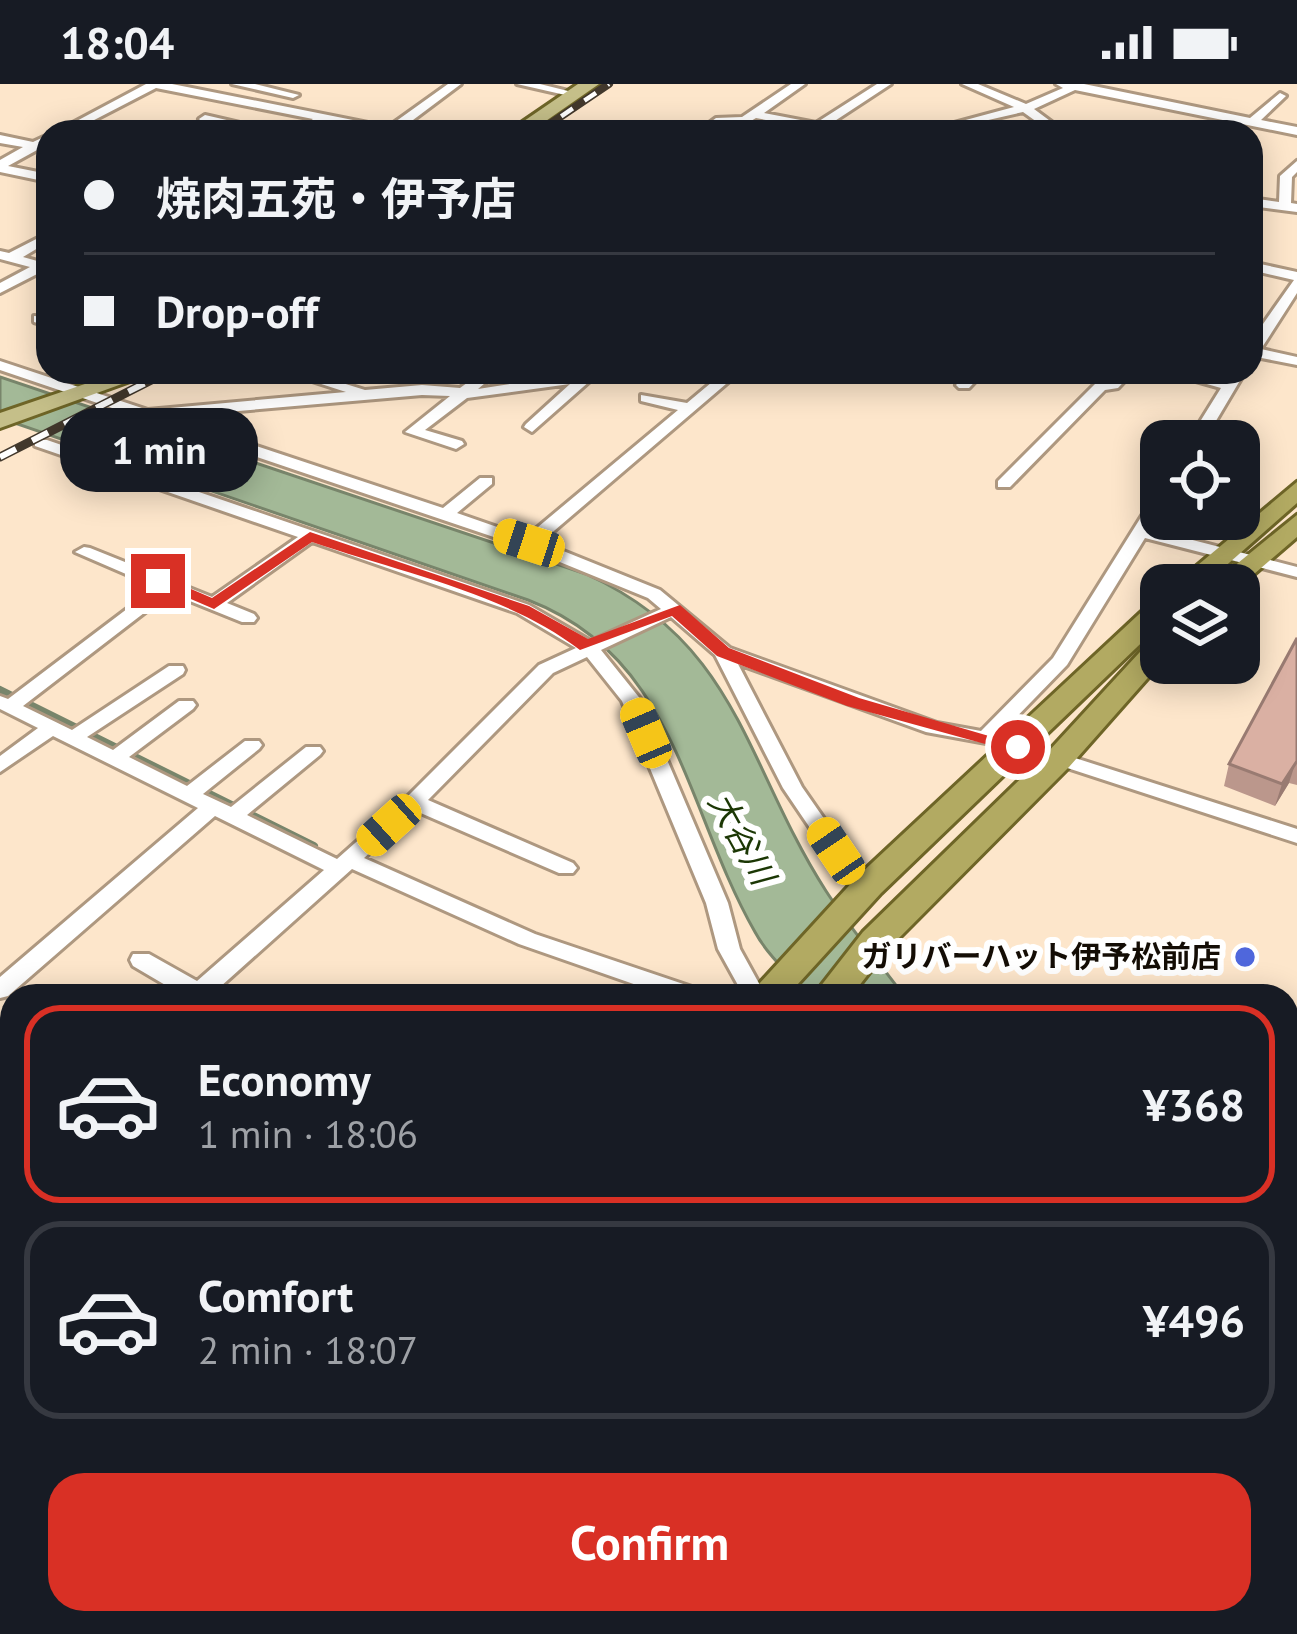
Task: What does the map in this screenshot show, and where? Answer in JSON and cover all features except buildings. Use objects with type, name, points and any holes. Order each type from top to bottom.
[{"type":"highway","points":[[1234,564],[1297,490]]},
{"type":"highway","points":[[1224,564],[1297,523]]},
{"type":"highway","points":[[774,984],[864,889],[1140,629]]},
{"type":"highway","points":[[840,984],[875,940],[1058,760],[1140,669]]},
{"type":"main road","points":[[535,120],[582,89]]},
{"type":"main road","points":[[0,422],[111,384]]},
{"type":"street","points":[[85,120],[155,84],[333,120]]},
{"type":"street","points":[[238,84],[293,95]]},
{"type":"street","points":[[406,120],[455,84]]},
{"type":"street","points":[[523,84],[582,89]]},
{"type":"street","points":[[745,120],[799,84]]},
{"type":"street","points":[[828,120],[885,84]]},
{"type":"street","points":[[968,84],[1043,120]]},
{"type":"street","points":[[976,120],[1024,107],[1072,85],[1224,111],[1248,120]]},
{"type":"street","points":[[1255,120],[1280,96]]},
{"type":"street","points":[[754,114],[778,120]]},
{"type":"street","points":[[206,119],[210,120]]},
{"type":"street","points":[[1263,124],[1297,131]]},
{"type":"street","points":[[0,139],[34,146]]},
{"type":"street","points":[[0,166],[34,146]]},
{"type":"street","points":[[1291,207],[1286,176],[1297,165]]},
{"type":"street","points":[[0,166],[36,175]]},
{"type":"street","points":[[6,257],[36,243]]},
{"type":"street","points":[[6,257],[36,265]]},
{"type":"street","points":[[1263,269],[1297,279],[1263,332]]},
{"type":"street","points":[[0,289],[36,271]]},
{"type":"street","points":[[1263,354],[1297,361]]},
{"type":"street","points":[[0,365],[36,373]]},
{"type":"street","points":[[62,384],[139,415],[529,543],[632,582],[723,652],[913,722],[986,737],[1297,836]]},
{"type":"street","points":[[334,384],[370,394]]},
{"type":"street","points":[[422,390],[431,384]]},
{"type":"street","points":[[456,444],[412,432],[476,384]]},
{"type":"street","points":[[139,415],[422,390],[464,393],[529,384]]},
{"type":"street","points":[[532,427],[578,384]]},
{"type":"street","points":[[529,543],[719,384]]},
{"type":"street","points":[[1004,484],[1102,386],[1114,384]]},
{"type":"street","points":[[1209,420],[1231,384]]},
{"type":"street","points":[[646,398],[690,408]]},
{"type":"street","points":[[41,443],[523,609],[590,644],[632,701],[717,903],[729,949],[759,984]]},
{"type":"street","points":[[445,515],[486,482]]},
{"type":"street","points":[[986,737],[1060,661],[1140,532]]},
{"type":"street","points":[[214,604],[310,536]]},
{"type":"street","points":[[1173,540],[1297,572]]},
{"type":"street","points":[[84,552],[248,618]]},
{"type":"street","points":[[167,587],[4,705],[345,864],[544,946],[657,984]]},
{"type":"street","points":[[208,984],[414,802],[546,669],[669,610]]},
{"type":"street","points":[[723,652],[794,788],[864,889]]},
{"type":"street","points":[[73,738],[176,670]]},
{"type":"street","points":[[115,758],[186,705]]},
{"type":"street","points":[[0,766],[52,727]]},
{"type":"street","points":[[190,795],[252,745]]},
{"type":"street","points":[[7,984],[223,811],[304,758],[317,776]]},
{"type":"street","points":[[414,802],[566,868]]},
{"type":"street","points":[[141,960],[181,984]]},
{"type":"water","name":"大谷川","points":[[0,377],[586,574],[637,602],[677,635],[708,671],[826,891],[895,984],[798,984],[773,958],[731,885],[692,788],[647,698],[616,659],[578,626],[528,600],[0,418]]},
{"type":"waterway","points":[[0,690],[314,846]]},
{"type":"railway","points":[[556,120],[609,84]]},
{"type":"railway","points":[[0,457],[143,384]]},
{"type":"place","name":"ガリバーハット伊予松前店","points":[[1245,957]]},
{"type":"route","points":[[158,581],[214,604],[310,536],[523,609],[559,625],[586,646],[674,609],[723,652],[933,728],[1018,747]]}]
